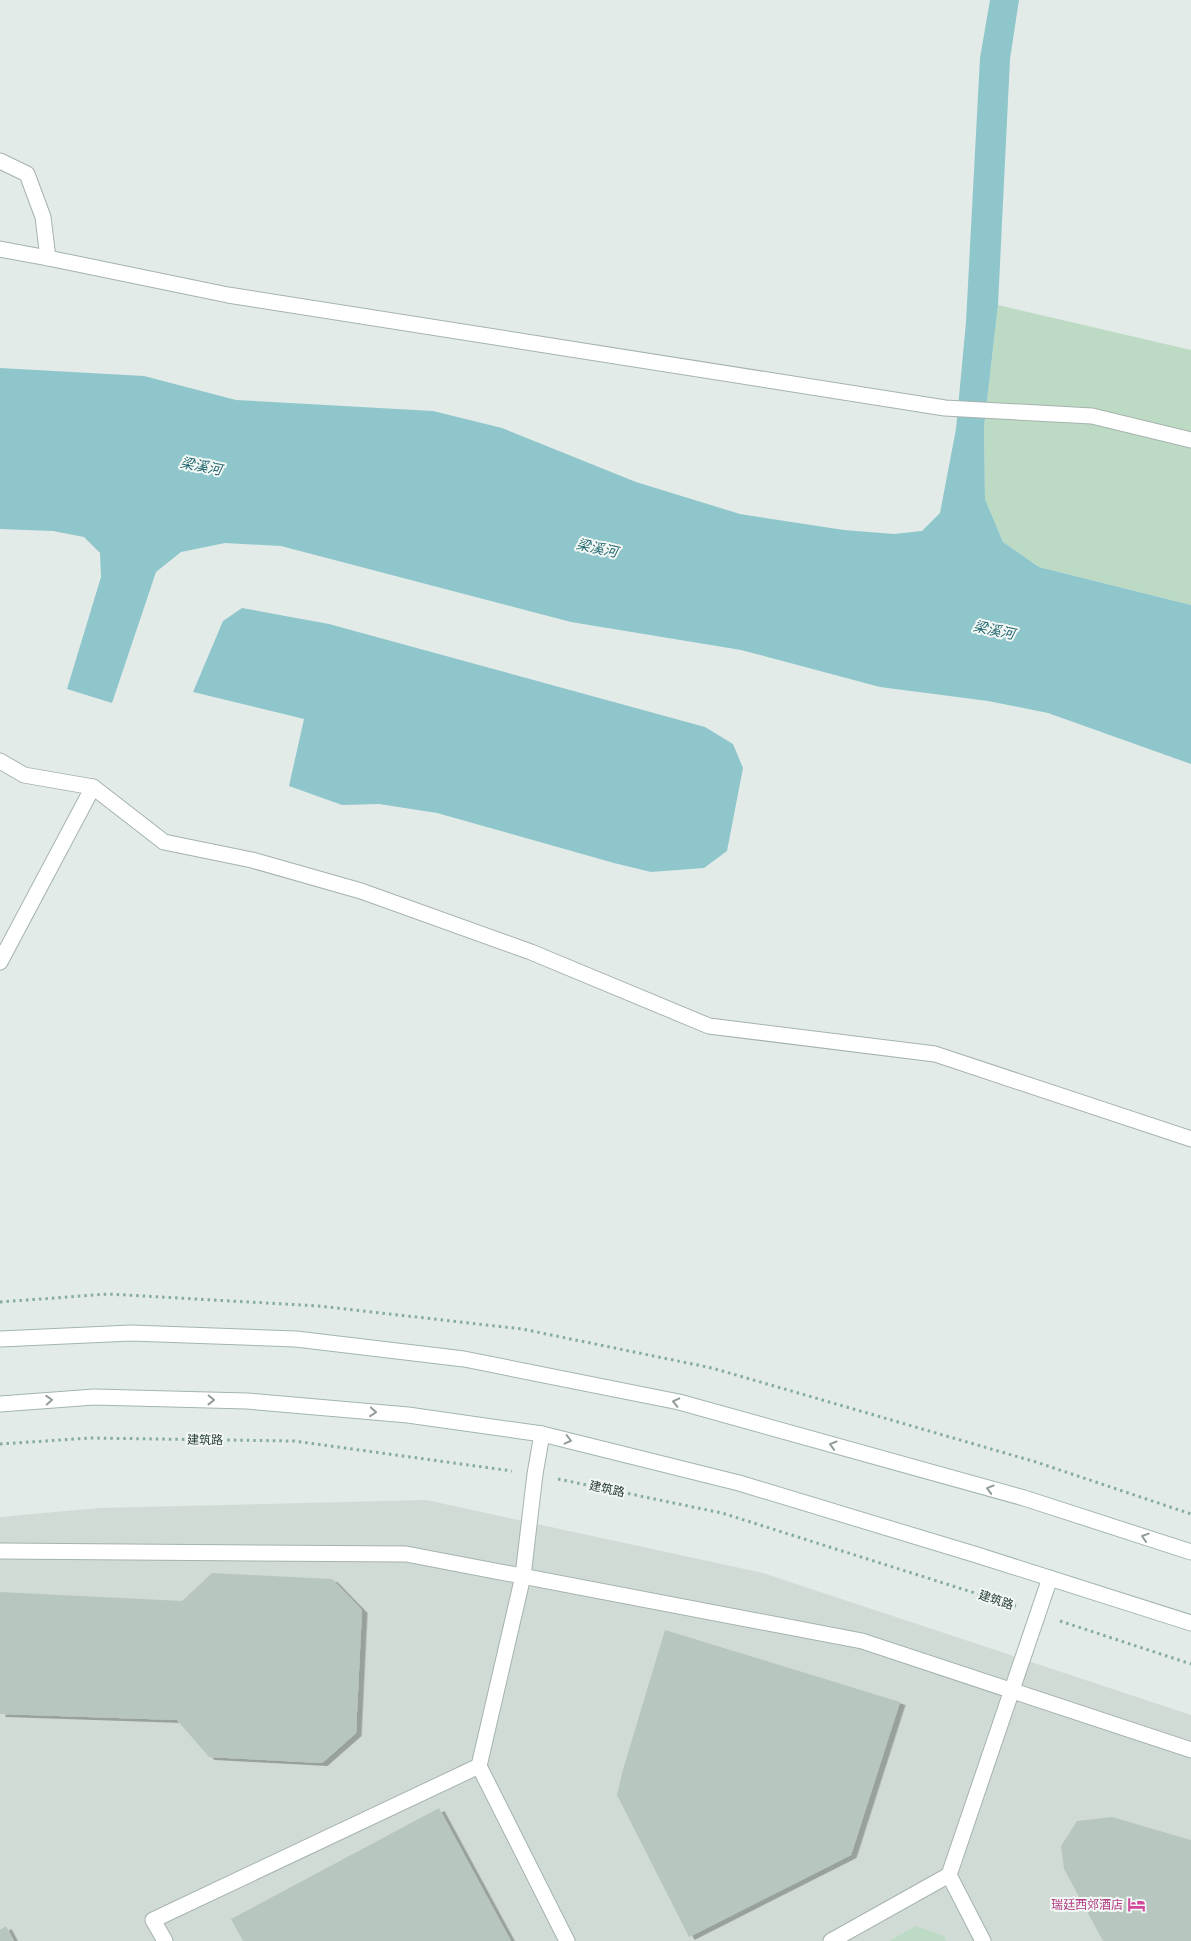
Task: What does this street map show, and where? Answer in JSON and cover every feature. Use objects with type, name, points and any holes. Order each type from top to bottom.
[{"type":"main road","points":[[0,161],[27,174],[44,218],[48,258]]},
{"type":"main road","points":[[0,250],[228,295],[945,408],[1092,416],[1191,440]]},
{"type":"main road","points":[[0,761],[24,775],[92,787],[164,842],[252,860],[361,891],[531,952],[709,1026],[935,1054],[1191,1139]]},
{"type":"main road","points":[[0,962],[92,787]]},
{"type":"main road","points":[[0,1339],[131,1333],[296,1339],[464,1359],[679,1402],[1024,1498],[1191,1552]]},
{"type":"main road","points":[[0,1404],[94,1397],[247,1401],[408,1415],[542,1434],[739,1483],[1191,1623]]},
{"type":"main road","points":[[542,1434],[522,1576],[479,1766],[567,1941]]},
{"type":"main road","points":[[0,1550],[406,1554],[862,1640],[1011,1692],[1191,1750]]},
{"type":"main road","points":[[831,1941],[949,1875],[1050,1578]]},
{"type":"main road","points":[[166,1941],[153,1920],[479,1766]]},
{"type":"main road","points":[[949,1875],[983,1941]]},
{"type":"path","name":"建筑路","points":[[0,1444],[90,1438],[294,1441],[535,1474],[722,1513],[1191,1664]]},
{"type":"shaded area","points":[[426,1500],[763,1573],[1191,1715],[1191,1941],[0,1941],[0,1517],[99,1508]]},
{"type":"green space","points":[[998,305],[1191,350],[1191,605],[1039,567],[1003,542],[985,499],[984,427]]},
{"type":"green space","points":[[916,1926],[944,1936],[946,1941],[889,1941]]},
{"type":"water","name":"梁溪河","points":[[990,0],[1019,0],[1010,59],[998,305],[984,427],[985,499],[1003,542],[1039,567],[1191,605],[1191,764],[1048,713],[988,701],[880,687],[741,650],[571,622],[281,546],[225,543],[181,552],[156,572],[112,703],[67,689],[101,577],[100,553],[84,537],[53,531],[0,529],[0,368],[144,376],[236,400],[433,411],[502,428],[636,482],[740,514],[844,530],[894,534],[922,531],[940,513],[956,429],[966,322],[980,58]]},
{"type":"water","points":[[242,608],[329,624],[705,727],[733,744],[743,768],[727,851],[704,868],[651,872],[437,813],[379,804],[342,805],[289,786],[304,719],[193,692],[223,621]]},
{"type":"building","points":[[212,1573],[332,1579],[362,1610],[356,1733],[322,1763],[209,1757],[177,1720],[0,1714],[0,1592],[182,1601]]},
{"type":"building","points":[[665,1630],[900,1702],[851,1855],[689,1937],[617,1795]]},
{"type":"building","points":[[439,1808],[511,1941],[243,1941],[231,1919]]},
{"type":"building","name":"瑞廷西郊酒店","points":[[1112,1817],[1191,1840],[1191,1941],[1103,1941],[1064,1869],[1061,1846],[1077,1821]]},
{"type":"building","points":[[6,1926],[14,1941],[0,1941],[0,1930]]},
{"type":"place","name":"瑞廷西郊酒店","points":[[1137,1905]]}]
